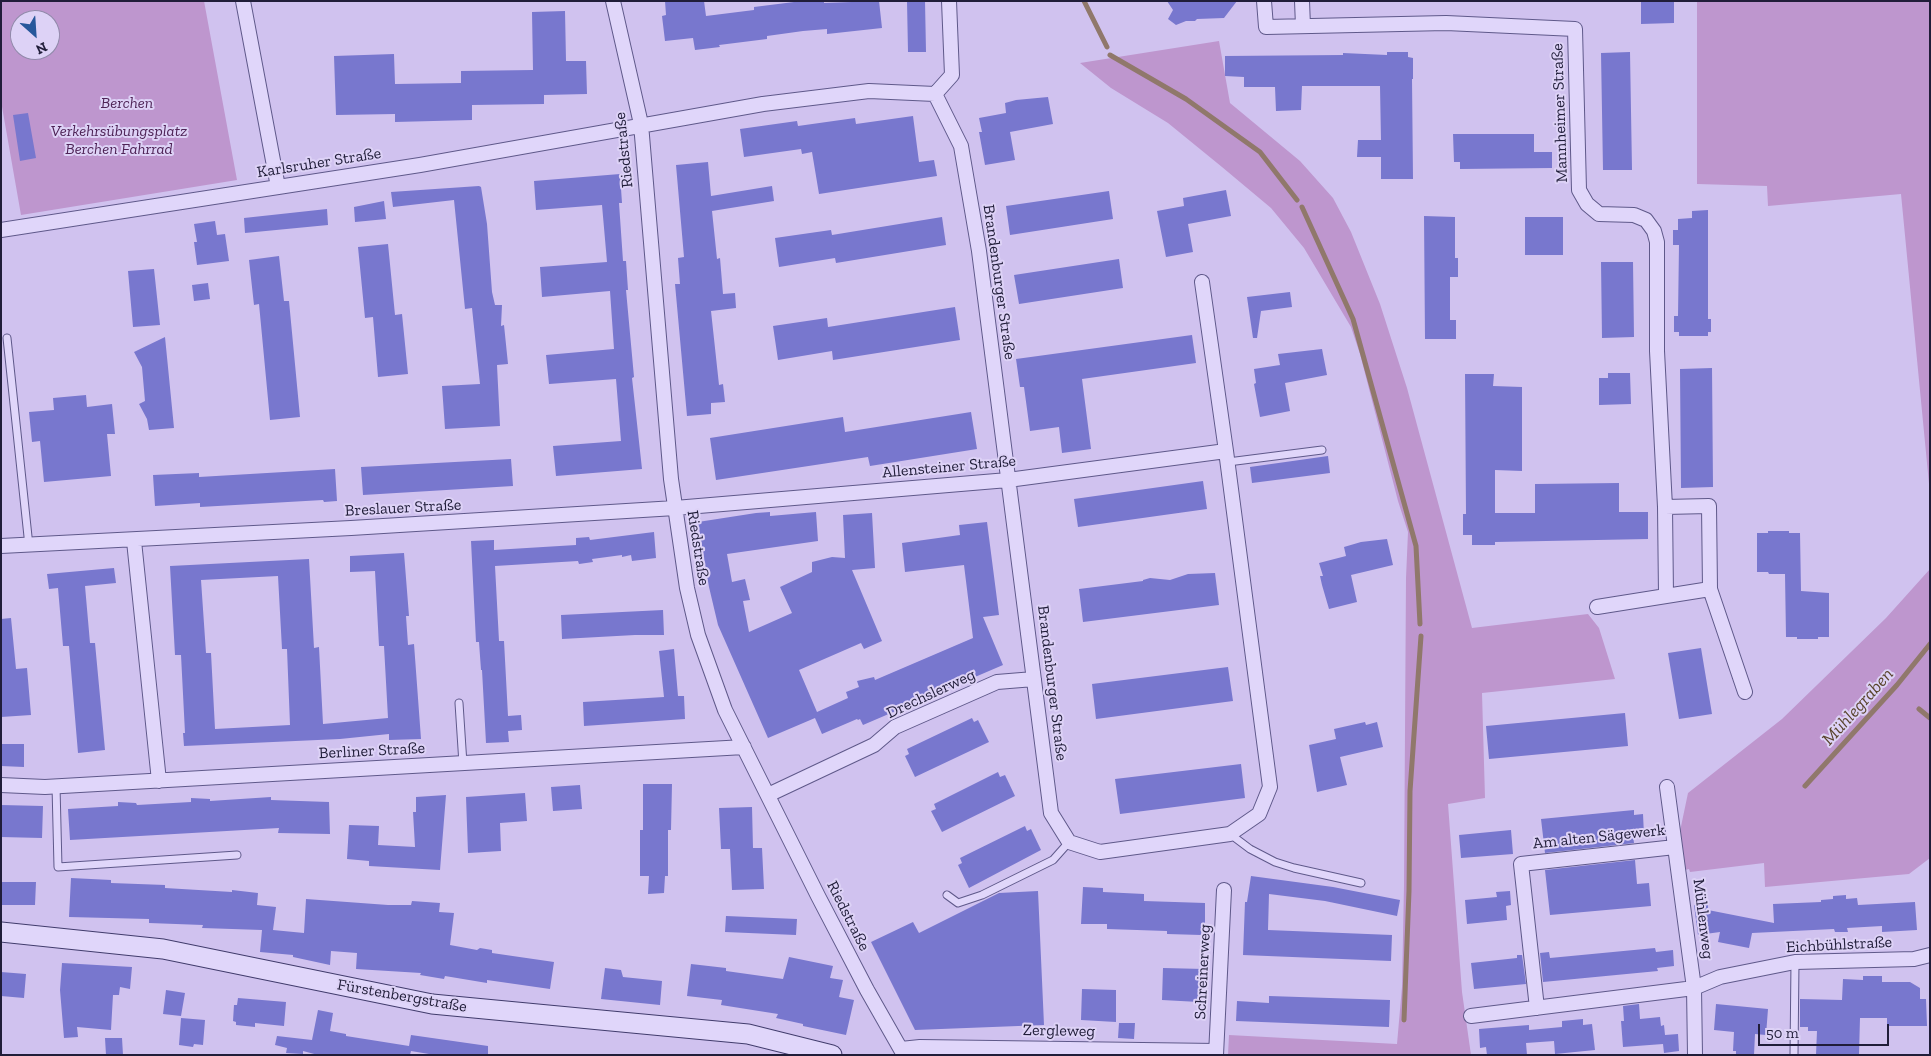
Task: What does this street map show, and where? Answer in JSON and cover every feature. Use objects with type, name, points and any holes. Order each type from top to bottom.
[{"type":"main road","name":"Fürstenbergstraße","points":[[1,932],[163,949],[432,1004],[748,1034],[832,1055]]},
{"type":"street","points":[[243,1],[278,187]]},
{"type":"street","name":"Riedstraße","points":[[613,1],[641,124],[674,508],[687,588],[698,635],[725,710],[818,896],[867,990],[903,1052]]},
{"type":"street","points":[[641,124],[763,104],[869,91],[935,94],[952,75],[949,1]]},
{"type":"street","name":"Mannheimer Straße","points":[[1264,1],[1266,27],[1446,23],[1575,29],[1579,190],[1587,204],[1599,214],[1634,215],[1646,220],[1654,231],[1657,242],[1657,351],[1665,507],[1666,595]]},
{"type":"street","points":[[1302,1],[1303,26]]},
{"type":"street","name":"Brandenburger Straße","points":[[935,94],[961,146],[979,251],[1051,813],[1070,842]]},
{"type":"street","name":"Karlsruher Straße","points":[[2,228],[426,164],[641,124]]},
{"type":"street","points":[[1070,842],[1100,852],[1230,834],[1259,814],[1270,788],[1202,282]]},
{"type":"street","name":"Allensteiner Straße","points":[[674,508],[1008,480],[1227,457]]},
{"type":"street","points":[[1665,507],[1709,506],[1710,589],[1744,692]]},
{"type":"street","name":"Breslauer Straße","points":[[1,546],[134,541],[674,508]]},
{"type":"street","points":[[134,541],[159,780]]},
{"type":"street","points":[[1597,607],[1710,589]]},
{"type":"street","name":"Drechslerweg","points":[[768,795],[874,746],[895,727],[998,682],[1034,678]]},
{"type":"street","name":"Berliner Straße","points":[[1,785],[56,786],[744,747]]},
{"type":"street","name":"Mühlenweg","points":[[1667,787],[1694,988],[1695,1055]]},
{"type":"street","name":"Am alten Sägewerk","points":[[1537,1008],[1521,864],[1675,847]]},
{"type":"street","name":"Schreinerweg","points":[[1216,1053],[1224,890]]},
{"type":"street","name":"Eichbühlstraße","points":[[1694,988],[1720,976],[1795,962],[1914,958],[1930,955]]},
{"type":"street","points":[[1471,1016],[1694,988]]},
{"type":"street","name":"Zergleweg","points":[[903,1052],[920,1047],[1216,1053]]},
{"type":"lane","points":[[7,338],[29,546]]},
{"type":"lane","points":[[1227,457],[1322,450]]},
{"type":"lane","points":[[459,703],[463,764]]},
{"type":"lane","points":[[56,786],[58,867],[237,855]]},
{"type":"lane","points":[[1230,834],[1250,849],[1275,862],[1360,883]]},
{"type":"lane","points":[[947,895],[958,903],[982,895],[1053,860],[1070,842]]},
{"type":"lane","points":[[1794,1055],[1795,962]]},
{"type":"green space","name":"Berchen","points":[[1,1],[204,1],[237,180],[21,215],[1,101]]},
{"type":"green space","points":[[1697,1],[1930,1],[1930,494],[1901,194],[1768,206],[1767,186],[1697,184]]},
{"type":"green space","points":[[1219,41],[1230,103],[1300,161],[1333,198],[1351,232],[1380,304],[1407,388],[1472,628],[1588,614],[1599,628],[1615,679],[1482,693],[1485,798],[1448,804],[1462,992],[1471,1055],[1228,1055],[1229,1035],[1397,1044],[1402,987],[1408,532],[1351,327],[1304,248],[1271,208],[1222,167],[1168,123],[1111,88],[1080,63]]},
{"type":"green space","points":[[1930,569],[1930,858],[1909,874],[1765,887],[1764,863],[1690,872],[1689,869],[1685,870],[1679,836],[1688,793],[1782,719],[1886,618]]},
{"type":"building","points":[[665,1],[704,1],[706,16],[802,1],[824,1],[824,3],[879,1],[882,28],[827,34],[827,29],[803,31],[767,36],[767,39],[695,50],[693,38],[665,41],[662,16],[666,15]]},
{"type":"building","points":[[907,1],[925,1],[926,52],[908,52]]},
{"type":"building","points":[[1167,1],[1237,1],[1224,18],[1197,19],[1176,25],[1168,19],[1173,10]]},
{"type":"building","points":[[1641,1],[1674,1],[1674,23],[1641,24]]},
{"type":"building","points":[[565,11],[566,61],[586,61],[587,94],[544,95],[544,104],[472,105],[472,120],[395,122],[395,114],[336,115],[334,56],[394,54],[395,84],[461,83],[461,71],[533,70],[532,12]]},
{"type":"building","points":[[1387,52],[1408,52],[1408,57],[1413,58],[1413,179],[1381,179],[1381,157],[1357,157],[1358,140],[1381,140],[1380,86],[1302,86],[1301,110],[1276,111],[1275,87],[1244,87],[1244,77],[1225,76],[1225,56],[1343,55],[1343,53],[1387,55]]},
{"type":"building","points":[[1630,52],[1632,170],[1603,170],[1601,53]]},
{"type":"building","points":[[1048,97],[1053,124],[1010,132],[1015,160],[985,165],[979,132],[982,132],[979,118],[1006,113],[1005,103]]},
{"type":"building","points":[[28,113],[36,158],[20,161],[13,115]]},
{"type":"building","points":[[913,116],[919,162],[934,160],[937,176],[819,194],[812,152],[802,154],[801,149],[744,157],[740,129],[797,121],[798,126],[855,118],[856,124]]},
{"type":"building","points":[[1453,134],[1534,134],[1534,152],[1552,152],[1552,168],[1460,169],[1460,162],[1454,162]]},
{"type":"building","points":[[708,162],[711,196],[772,186],[774,201],[712,211],[717,259],[720,258],[723,294],[735,293],[736,308],[711,311],[719,385],[723,384],[725,402],[711,403],[711,414],[687,416],[675,284],[680,284],[678,258],[684,257],[676,165]]},
{"type":"building","points":[[620,174],[622,203],[619,203],[623,261],[626,261],[628,290],[626,290],[634,377],[632,378],[642,469],[556,476],[553,446],[621,441],[616,379],[549,384],[546,355],[614,349],[610,291],[542,297],[540,267],[607,262],[602,205],[536,210],[534,181]]},
{"type":"building","points":[[481,187],[487,224],[492,292],[495,305],[502,305],[501,326],[504,325],[508,364],[497,365],[500,426],[445,429],[442,386],[480,384],[472,308],[465,309],[454,200],[393,207],[391,192]]},
{"type":"building","points":[[1226,190],[1231,216],[1188,224],[1193,252],[1166,257],[1157,211],[1184,206],[1183,198]]},
{"type":"building","points":[[1109,191],[1113,219],[1010,235],[1006,206]]},
{"type":"building","points":[[384,201],[386,219],[355,222],[354,207]]},
{"type":"building","points":[[327,209],[328,225],[245,233],[244,218]]},
{"type":"building","points":[[1708,210],[1708,319],[1711,319],[1711,332],[1708,332],[1708,336],[1679,336],[1679,332],[1674,332],[1674,316],[1678,316],[1679,245],[1673,245],[1673,230],[1678,230],[1678,219],[1692,218],[1692,211]]},
{"type":"building","points":[[1424,216],[1455,217],[1455,258],[1458,258],[1458,277],[1450,277],[1450,320],[1456,320],[1456,339],[1425,339]]},
{"type":"building","points":[[942,217],[946,245],[836,263],[835,258],[779,267],[775,238],[831,230],[832,235]]},
{"type":"building","points":[[1525,217],[1563,217],[1563,255],[1525,255]]},
{"type":"building","points":[[215,221],[217,235],[225,234],[229,261],[197,265],[194,242],[197,242],[194,224]]},
{"type":"building","points":[[388,244],[395,315],[402,314],[408,374],[378,377],[373,317],[365,318],[358,247]]},
{"type":"building","points":[[279,256],[284,301],[289,301],[300,417],[270,420],[259,304],[254,305],[249,260]]},
{"type":"building","points":[[1119,259],[1123,288],[1019,304],[1014,275]]},
{"type":"building","points":[[1601,262],[1633,262],[1634,337],[1602,338]]},
{"type":"building","points":[[154,269],[160,325],[133,327],[128,271]]},
{"type":"building","points":[[208,283],[210,299],[194,301],[192,285]]},
{"type":"building","points":[[1290,292],[1292,307],[1261,311],[1257,338],[1253,338],[1247,297]]},
{"type":"building","points":[[955,307],[960,340],[833,360],[832,351],[778,360],[773,326],[827,318],[828,327]]},
{"type":"building","points":[[1192,335],[1196,363],[1082,379],[1091,449],[1062,453],[1059,427],[1030,431],[1024,387],[1020,387],[1016,359]]},
{"type":"building","points":[[165,337],[174,428],[149,430],[147,419],[139,404],[145,401],[142,367],[134,352]]},
{"type":"building","points":[[1322,349],[1327,375],[1285,383],[1290,411],[1260,417],[1254,384],[1256,383],[1254,369],[1280,365],[1278,354]]},
{"type":"building","points":[[1712,368],[1713,487],[1681,488],[1680,369]]},
{"type":"building","points":[[1608,373],[1630,373],[1631,404],[1599,405],[1599,378],[1608,378]]},
{"type":"building","points":[[1465,374],[1494,374],[1493,386],[1522,387],[1522,471],[1495,470],[1495,513],[1535,513],[1535,484],[1619,483],[1619,512],[1648,512],[1648,539],[1495,542],[1495,545],[1472,545],[1472,535],[1463,535],[1463,514],[1466,514]]},
{"type":"building","points":[[86,395],[87,407],[112,404],[115,434],[107,434],[111,476],[44,482],[40,441],[32,442],[29,412],[54,410],[53,398]]},
{"type":"building","points":[[971,412],[977,449],[870,466],[868,457],[716,480],[710,438],[843,417],[845,432]]},
{"type":"building","points":[[1328,456],[1330,473],[1252,483],[1250,467]]},
{"type":"building","points":[[511,459],[513,486],[363,495],[361,467]]},
{"type":"building","points":[[335,469],[337,501],[324,502],[323,500],[200,507],[200,503],[155,506],[153,475],[199,473],[199,477]]},
{"type":"building","points":[[1203,481],[1207,509],[1078,527],[1074,499]]},
{"type":"building","points":[[770,512],[770,516],[816,512],[818,541],[727,554],[732,582],[745,579],[750,600],[743,601],[749,632],[792,613],[780,587],[812,572],[812,562],[832,557],[845,558],[843,515],[872,513],[875,568],[852,570],[882,641],[864,649],[861,643],[799,670],[817,712],[848,698],[846,692],[859,687],[857,681],[874,677],[875,680],[973,638],[964,565],[905,572],[902,543],[960,535],[959,525],[987,522],[999,615],[983,617],[1003,665],[863,725],[860,719],[857,719],[822,734],[815,718],[768,738],[718,625],[709,587],[698,522]]},
{"type":"building","points":[[1768,531],[1800,533],[1801,591],[1829,593],[1829,637],[1797,639],[1797,637],[1786,637],[1785,574],[1757,572],[1757,533],[1768,533]]},
{"type":"building","points":[[654,532],[656,558],[632,561],[631,555],[622,557],[622,555],[592,559],[593,562],[579,564],[578,561],[495,566],[499,641],[504,641],[508,716],[521,715],[522,730],[508,731],[509,742],[486,743],[482,670],[479,642],[476,642],[471,541],[494,540],[494,550],[576,545],[576,538],[589,537],[590,540]]},
{"type":"building","points":[[1387,539],[1393,565],[1351,575],[1357,602],[1329,609],[1320,576],[1323,576],[1319,563],[1346,556],[1344,547],[1361,542]]},
{"type":"building","points":[[404,553],[409,616],[406,616],[408,645],[414,644],[421,739],[389,740],[389,734],[340,739],[184,746],[181,655],[175,655],[170,566],[309,559],[314,648],[319,647],[323,724],[388,718],[384,646],[379,646],[375,571],[350,572],[350,556]],"holes":[[[278,576],[282,649],[287,649],[290,725],[215,729],[211,653],[206,653],[201,580]]]},
{"type":"building","points":[[114,568],[116,583],[85,586],[90,643],[95,643],[105,750],[78,753],[69,646],[63,646],[58,588],[49,589],[47,574]]},
{"type":"building","points":[[1215,573],[1219,605],[1083,622],[1079,589],[1143,581],[1150,578],[1170,580],[1188,574]]},
{"type":"building","points":[[663,610],[664,635],[562,639],[561,615]]},
{"type":"building","points":[[11,618],[16,669],[27,668],[31,715],[1,717],[1,619]]},
{"type":"building","points":[[1701,648],[1712,714],[1679,719],[1668,653]]},
{"type":"building","points":[[674,649],[678,696],[684,696],[685,719],[584,726],[583,702],[664,697],[659,651]]},
{"type":"building","points":[[1228,667],[1233,701],[1096,719],[1092,684]]},
{"type":"building","points":[[1625,713],[1628,746],[1489,759],[1486,726]]},
{"type":"building","points":[[972,718],[974,722],[978,720],[989,742],[915,777],[905,756],[909,754],[907,749]]},
{"type":"building","points":[[1365,722],[1366,725],[1377,722],[1383,747],[1340,757],[1347,785],[1317,792],[1309,745],[1336,739],[1334,729]]},
{"type":"building","points":[[1,744],[24,744],[24,767],[1,766]]},
{"type":"building","points":[[1241,764],[1245,798],[1120,814],[1115,779]]},
{"type":"building","points":[[998,772],[1000,777],[1005,775],[1015,796],[942,832],[931,811],[936,809],[934,804]]},
{"type":"building","points":[[643,784],[672,784],[671,830],[668,830],[668,876],[665,876],[664,893],[648,894],[649,876],[640,876]]},
{"type":"building","points":[[580,785],[582,809],[553,811],[551,787]]},
{"type":"building","points":[[525,793],[527,821],[500,823],[501,851],[468,853],[466,797]]},
{"type":"building","points":[[446,795],[440,870],[369,866],[369,861],[347,859],[349,825],[379,826],[378,845],[415,847],[413,812],[416,812],[416,797]]},
{"type":"building","points":[[271,797],[271,800],[329,802],[330,834],[278,833],[279,828],[70,840],[68,809],[118,806],[118,802],[136,803],[137,805],[191,802],[191,798],[210,799],[210,801]]},
{"type":"building","points":[[1,805],[43,806],[42,838],[1,837]]},
{"type":"building","points":[[752,807],[753,848],[762,848],[764,889],[732,890],[730,849],[721,849],[719,808]]},
{"type":"building","points":[[1634,810],[1634,815],[1643,814],[1644,835],[1633,836],[1634,843],[1545,853],[1541,819]]},
{"type":"building","points":[[1025,826],[1027,831],[1031,829],[1041,850],[969,888],[958,865],[962,863],[960,858]]},
{"type":"building","points":[[1511,830],[1513,854],[1461,858],[1459,835]]},
{"type":"building","points":[[1635,860],[1637,884],[1649,883],[1651,906],[1550,915],[1545,870]]},
{"type":"building","points":[[1251,876],[1333,887],[1400,900],[1397,916],[1325,901],[1269,894],[1268,930],[1392,935],[1391,961],[1243,955],[1245,902],[1247,902]]},
{"type":"building","points":[[71,878],[111,880],[111,883],[165,885],[165,888],[232,892],[232,890],[258,893],[257,905],[276,907],[273,930],[304,933],[306,899],[388,905],[411,905],[412,901],[440,903],[439,912],[454,913],[450,945],[477,950],[480,948],[492,950],[492,953],[554,962],[550,989],[487,980],[487,983],[445,976],[444,979],[420,975],[421,973],[356,969],[357,953],[331,951],[330,965],[293,957],[293,955],[260,952],[262,930],[202,928],[203,925],[149,923],[149,919],[69,917]]},
{"type":"building","points":[[1,882],[36,882],[35,905],[2,905]]},
{"type":"building","points":[[1083,887],[1103,888],[1103,892],[1144,894],[1144,901],[1205,903],[1205,925],[1202,924],[1201,935],[1167,934],[1167,931],[1107,929],[1107,924],[1081,924]]},
{"type":"building","points":[[1038,891],[1044,1025],[915,1030],[871,942],[913,922],[919,933],[999,893]]},
{"type":"building","points":[[1510,891],[1511,905],[1506,906],[1507,920],[1467,924],[1465,900],[1497,897],[1496,892]]},
{"type":"building","points":[[1846,895],[1846,899],[1857,898],[1858,905],[1915,902],[1917,930],[1882,932],[1882,926],[1847,928],[1848,932],[1835,932],[1834,929],[1752,933],[1749,948],[1718,942],[1720,932],[1698,935],[1694,905],[1708,904],[1708,910],[1774,923],[1773,904],[1821,902],[1821,900],[1833,899],[1833,896]]},
{"type":"building","points":[[726,916],[797,919],[796,935],[725,932]]},
{"type":"building","points":[[1655,948],[1656,952],[1673,950],[1674,966],[1657,968],[1658,971],[1543,982],[1540,953],[1549,952],[1550,958]]},
{"type":"building","points":[[1517,955],[1522,955],[1526,984],[1474,989],[1471,963],[1517,958]]},
{"type":"building","points":[[789,957],[833,966],[830,978],[843,980],[839,997],[854,1000],[846,1035],[776,1018],[778,1014],[721,1005],[722,1000],[687,996],[691,964],[726,968],[726,971],[783,979]]},
{"type":"building","points":[[62,963],[132,967],[130,989],[120,987],[119,995],[113,995],[111,1030],[77,1027],[78,1037],[64,1038],[60,990]]},
{"type":"building","points":[[605,968],[621,970],[623,977],[662,981],[660,1005],[601,999]]},
{"type":"building","points":[[1163,968],[1204,969],[1203,991],[1200,991],[1199,1002],[1162,1000]]},
{"type":"building","points":[[1,972],[26,974],[24,998],[1,996]]},
{"type":"building","points":[[1863,976],[1882,976],[1882,982],[1910,982],[1920,988],[1920,999],[1926,999],[1927,1026],[1887,1026],[1887,1018],[1860,1018],[1859,1055],[1816,1055],[1817,1031],[1808,1031],[1808,1027],[1800,1027],[1800,999],[1842,1000],[1843,979],[1863,980]]},
{"type":"building","points":[[1082,989],[1116,990],[1116,1022],[1081,1020]]},
{"type":"building","points":[[166,990],[185,993],[181,1016],[163,1014]]},
{"type":"building","points":[[1269,996],[1390,1000],[1389,1027],[1236,1021],[1237,1001],[1269,1003]]},
{"type":"building","points":[[238,998],[286,1002],[284,1026],[255,1023],[255,1027],[236,1025],[236,1022],[233,1021],[234,1005],[237,1005]]},
{"type":"building","points":[[1639,1004],[1640,1019],[1660,1017],[1661,1026],[1664,1025],[1665,1035],[1678,1034],[1679,1051],[1664,1053],[1663,1044],[1623,1047],[1621,1021],[1624,1021],[1623,1006]]},
{"type":"building","points":[[1716,1004],[1768,1009],[1766,1035],[1755,1034],[1754,1055],[1736,1055],[1736,1051],[1733,1051],[1734,1032],[1714,1030]]},
{"type":"building","points":[[318,1010],[333,1013],[330,1031],[346,1034],[346,1036],[409,1046],[411,1035],[488,1046],[488,1055],[435,1055],[411,1051],[410,1055],[318,1055],[303,1051],[303,1054],[286,1053],[287,1048],[275,1045],[277,1036],[312,1040]]},
{"type":"building","points":[[181,1018],[205,1020],[203,1045],[194,1044],[193,1047],[179,1045]]},
{"type":"building","points":[[1583,1019],[1583,1025],[1592,1024],[1595,1050],[1555,1054],[1554,1041],[1526,1043],[1527,1055],[1487,1055],[1486,1047],[1480,1048],[1479,1029],[1529,1025],[1529,1030],[1562,1027],[1562,1021]]},
{"type":"building","points":[[1119,1023],[1135,1023],[1134,1039],[1118,1038]]},
{"type":"building","points":[[105,1038],[122,1038],[123,1055],[106,1055]]},
{"type":"waterway","points":[[1084,1],[1107,47]]},
{"type":"waterway","points":[[1110,55],[1186,99],[1260,152],[1297,200]]},
{"type":"waterway","points":[[1302,207],[1353,319],[1416,546],[1420,624]]},
{"type":"waterway","points":[[1404,1020],[1409,891],[1410,791],[1421,636]]},
{"type":"waterway","name":"Mühlegraben","points":[[1805,786],[1897,685],[1930,644]]},
{"type":"waterway","points":[[1919,709],[1930,718]]},
{"type":"park label","name":"Verkehrsübungsplatz Berchen Fahrrad","points":[[119,140]]}]
